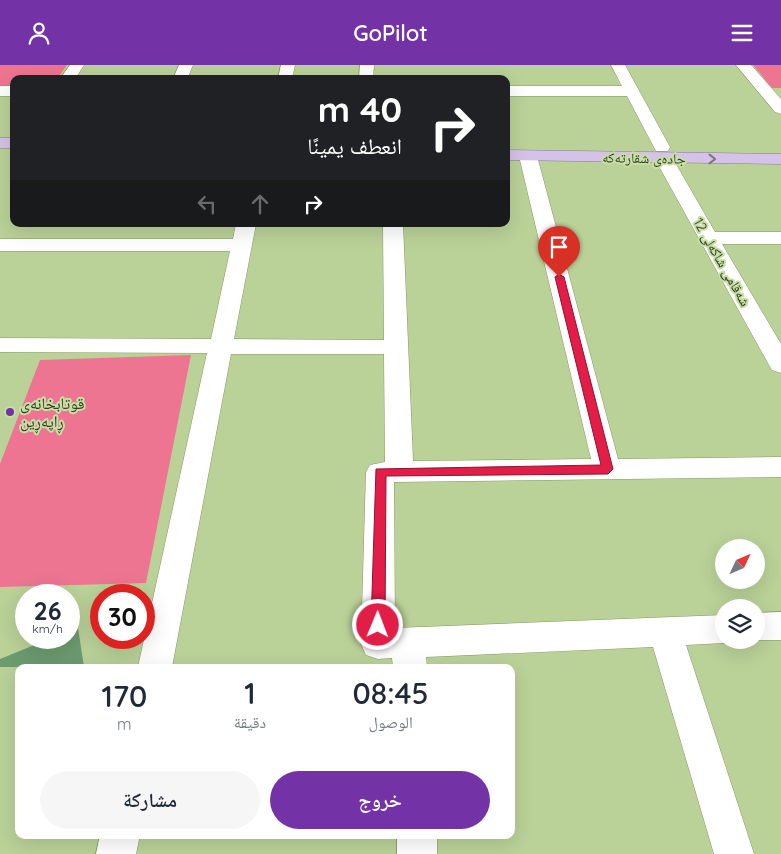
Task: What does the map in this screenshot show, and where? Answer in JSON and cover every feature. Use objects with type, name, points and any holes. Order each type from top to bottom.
[{"type":"main road","name":"جادەی شقارتەکە","points":[[510,145],[781,159]]},
{"type":"main road","name":"جادەی شقارتەکە","points":[[510,155],[663,153],[781,145]]},
{"type":"street","name":"شەقامی شاکەلی 12","points":[[618,65],[707,238],[771,332],[781,365]]},
{"type":"street","points":[[743,65],[774,91],[781,109]]},
{"type":"street","points":[[510,91],[632,91]]},
{"type":"street","points":[[528,156],[608,469]]},
{"type":"street","points":[[393,227],[399,472]]},
{"type":"street","points":[[0,245],[243,234],[156,664]]},
{"type":"street","points":[[707,238],[781,238]]},
{"type":"street","points":[[0,345],[395,347]]},
{"type":"street","points":[[715,629],[665,631],[409,655],[378,644],[380,472],[781,467]]},
{"type":"street","points":[[765,627],[781,626]]},
{"type":"street","points":[[665,631],[734,854]]},
{"type":"street","points":[[116,854],[119,839]]},
{"type":"street","points":[[417,839],[417,854]]},
{"type":"shaded area","points":[[0,65],[67,65],[60,75],[10,75],[10,88],[0,88]]},
{"type":"shaded area","points":[[753,65],[781,65],[781,88],[772,88]]},
{"type":"shaded area","points":[[191,355],[146,583],[15,584],[15,587],[0,587],[0,464],[40,360]]},
{"type":"building","points":[[80,641],[84,664],[15,664],[15,667],[0,667],[0,659],[25,649],[80,649]]},
{"type":"place","name":"قوتابخانەی ڕاپەڕین","points":[[10,412]]},
{"type":"route","points":[[378,625],[380,472],[608,469],[559,277]]}]
